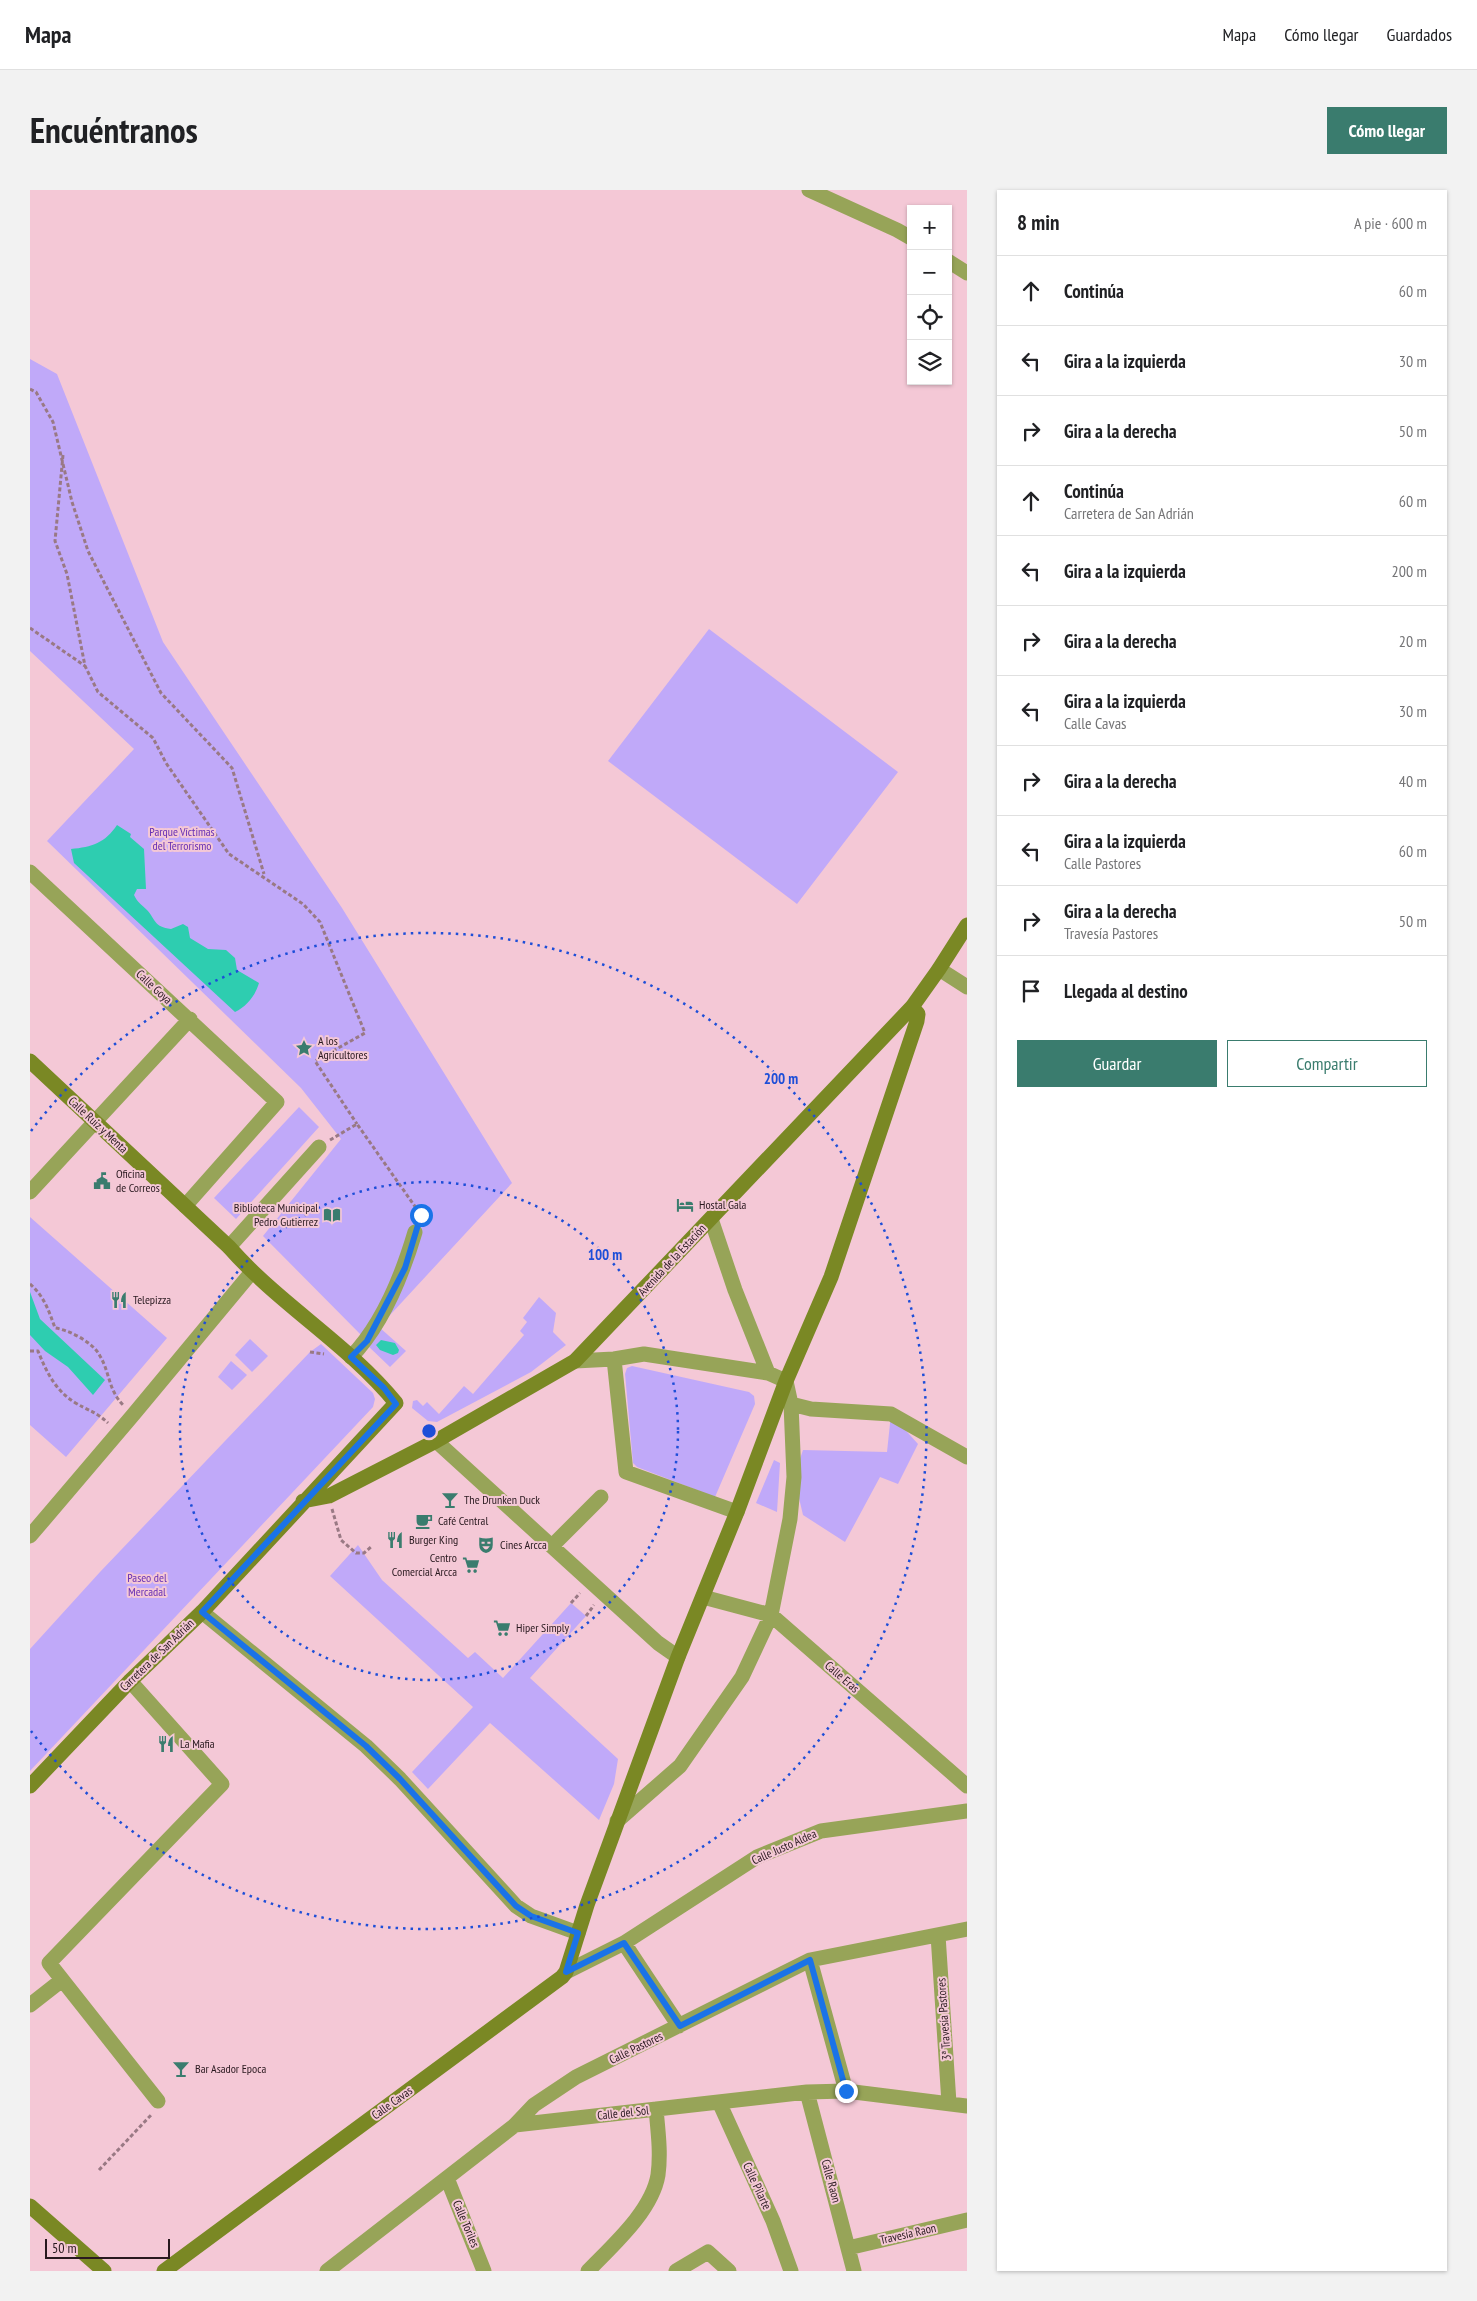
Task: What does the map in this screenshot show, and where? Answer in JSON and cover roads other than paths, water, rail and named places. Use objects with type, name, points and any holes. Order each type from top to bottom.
[{"type":"street","points":[[818,192],[907,236]]},
{"type":"street","points":[[952,264],[967,273]]},
{"type":"street","name":"Calle Goya","points":[[30,872],[277,1102],[185,1206]]},
{"type":"street","name":"Avenida de la Estación","points":[[303,1501],[329,1496],[436,1440],[574,1361],[912,1007],[967,925]]},
{"type":"street","points":[[939,969],[967,987]]},
{"type":"street","points":[[566,1972],[617,1821],[678,1657],[737,1512],[786,1381],[831,1277],[906,1058],[918,1014],[912,1007]]},
{"type":"street","points":[[30,1192],[190,1019]]},
{"type":"street","name":"Calle Ruiz y Menta","points":[[30,1061],[93,1122],[229,1247],[251,1272],[351,1357]]},
{"type":"street","points":[[229,1247],[318,1147]]},
{"type":"street","points":[[710,1219],[735,1290],[768,1373]]},
{"type":"street","points":[[351,1357],[367,1341],[405,1268],[415,1232]]},
{"type":"street","points":[[30,1536],[134,1415],[251,1272]]},
{"type":"street","points":[[574,1361],[614,1359],[644,1354],[768,1373],[786,1381]]},
{"type":"street","name":"Carretera de San Adrián","points":[[30,1786],[130,1681],[202,1612],[303,1501],[396,1404],[384,1388],[351,1357]]},
{"type":"street","points":[[614,1359],[626,1472],[737,1512]]},
{"type":"street","points":[[617,1821],[680,1766],[742,1677],[771,1615],[792,1502],[794,1477],[791,1404],[786,1381]]},
{"type":"street","points":[[791,1404],[810,1409],[891,1414],[967,1456]]},
{"type":"street","points":[[436,1440],[658,1643],[678,1657]]},
{"type":"street","points":[[552,1545],[601,1497]]},
{"type":"street","name":"Calle Eras","points":[[703,1597],[771,1615],[967,1786]]},
{"type":"street","points":[[202,1612],[422,1792],[516,1906],[531,1916],[578,1933]]},
{"type":"street","points":[[130,1681],[222,1784],[49,1963],[158,2101]]},
{"type":"street","name":"Calle Justo Aldea","points":[[624,1943],[756,1857],[821,1831],[967,1811]]},
{"type":"street","name":"Calle Pastores","points":[[514,2125],[534,2105],[576,2077],[810,1960],[967,1929]]},
{"type":"street","name":"3ª Travesía Pastores","points":[[938,1935],[949,2103]]},
{"type":"street","points":[[624,1943],[680,2026]]},
{"type":"street","name":"Calle Cavas","points":[[164,2271],[562,1977],[566,1972],[624,1943]]},
{"type":"street","points":[[810,1960],[846,2091]]},
{"type":"street","points":[[30,2005],[62,1980]]},
{"type":"street","name":"Calle del Sol","points":[[514,2125],[807,2092],[846,2091],[967,2106]]},
{"type":"street","name":"Calle Raon","points":[[807,2092],[854,2271]]},
{"type":"street","name":"Calle Pilarte","points":[[718,2102],[773,2221],[791,2271]]},
{"type":"street","points":[[594,2269],[640,2214],[650,2199],[658,2176],[660,2149],[656,2109]]},
{"type":"street","points":[[329,2270],[514,2125]]},
{"type":"street","name":"Calle Toriles","points":[[447,2178],[484,2271]]},
{"type":"street","points":[[30,2206],[104,2271]]},
{"type":"street","name":"Travesía Raon","points":[[848,2248],[967,2220]]},
{"type":"street","points":[[676,2271],[708,2252],[730,2271]]},
{"type":"place","name":"A los Agricultores","points":[[304,1048]]},
{"type":"place","name":"Oficina de Correos","points":[[102,1181]]},
{"type":"place","name":"Hostal Gala","points":[[685,1205]]},
{"type":"place","name":"Biblioteca Municipal Pedro Gutierrez","points":[[332,1215]]},
{"type":"place","name":"Telepizza","points":[[119,1300]]},
{"type":"place","name":"The Drunken Duck","points":[[450,1500]]},
{"type":"place","name":"Café Central","points":[[424,1521]]},
{"type":"place","name":"Burger King","points":[[395,1540]]},
{"type":"place","name":"Cines Arcca","points":[[486,1545]]},
{"type":"place","name":"Centro Comercial Arcca","points":[[471,1565]]},
{"type":"place","name":"Hiper Simply","points":[[502,1628]]},
{"type":"place","name":"La Mafia","points":[[166,1744]]},
{"type":"place","name":"Bar Asador Epoca","points":[[181,2069]]},
{"type":"park label","name":"Parque Víctimas del Terrorismo","points":[[182,839]]},
{"type":"park label","name":"Paseo del Mercadal","points":[[147,1585]]}]
